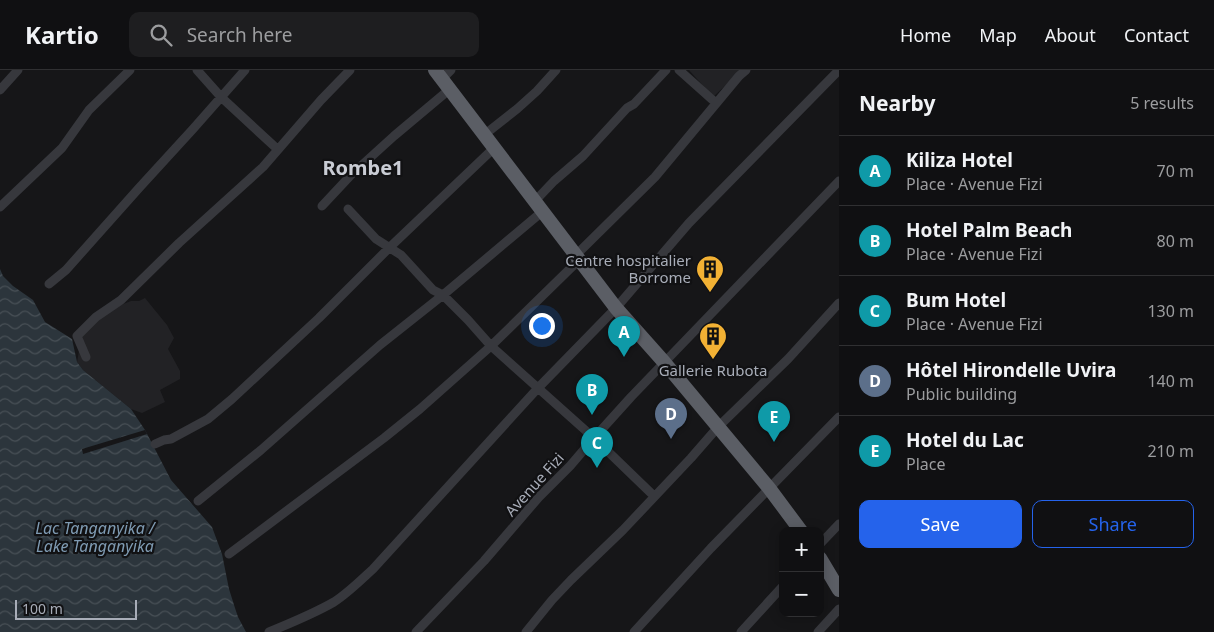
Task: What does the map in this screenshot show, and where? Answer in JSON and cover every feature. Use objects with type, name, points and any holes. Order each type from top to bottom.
[{"type":"highway","points":[[444,77],[484,135],[616,308],[664,362],[769,488],[798,527]]},
{"type":"highway","points":[[824,565],[839,590]]},
{"type":"street","points":[[0,90],[18,70]]},
{"type":"street","points":[[0,207],[62,148],[89,110],[130,70]]},
{"type":"street","points":[[197,70],[221,96],[278,149]]},
{"type":"street","points":[[49,284],[66,270],[245,70]]},
{"type":"street","points":[[86,357],[77,336],[96,317],[121,300],[179,243],[252,177],[350,70]]},
{"type":"street","points":[[484,135],[518,109],[556,70]]},
{"type":"street","points":[[198,501],[261,450],[380,345],[443,295],[539,206],[554,181],[583,156],[627,108],[634,104],[666,70]]},
{"type":"street","points":[[679,70],[716,103]]},
{"type":"street","points":[[229,554],[384,438],[491,346],[655,177],[746,70]]},
{"type":"street","points":[[269,632],[335,601],[373,569],[538,388],[616,308],[689,223],[839,70]]},
{"type":"street","points":[[322,206],[351,175],[380,149],[444,77]]},
{"type":"street","points":[[155,444],[171,439],[208,419],[232,400],[494,148]]},
{"type":"street","name":"Avenue Fizi","points":[[416,632],[484,561],[664,362],[839,181]]},
{"type":"street","points":[[348,210],[376,239],[401,255],[433,290],[443,295],[468,320],[491,346],[594,438],[654,496]]},
{"type":"street","points":[[526,632],[571,580],[623,530],[718,427],[794,353],[839,303]]},
{"type":"street","points":[[634,632],[704,556],[839,417]]},
{"type":"street","points":[[824,540],[839,524]]},
{"type":"street","points":[[741,632],[779,590]]},
{"type":"street","points":[[818,632],[839,609]]},
{"type":"shaded area","points":[[689,70],[742,70],[713,97]]},
{"type":"shaded area","points":[[145,298],[167,325],[174,338],[168,349],[180,371],[180,379],[160,390],[165,402],[142,413],[131,409],[83,370],[77,362],[82,334],[103,312],[131,301],[139,301]]},
{"type":"water","name":"Lac Tanganyika / Lake Tanganyika","points":[[0,269],[3,276],[13,286],[33,300],[45,322],[72,339],[77,362],[83,370],[131,409],[145,430],[171,480],[212,527],[222,554],[235,608],[246,632],[0,632]]},
{"type":"pier","points":[[145,430],[147,434],[83,454],[82,449]]},
{"type":"place","name":"Centre hospitalier Borrome","points":[[710,293]]},
{"type":"place","name":"Kiliza Hotel","points":[[624,357]]},
{"type":"place","name":"Gallerie Rubota","points":[[713,360]]},
{"type":"place","name":"Hotel Palm Beach","points":[[592,415]]},
{"type":"place","name":"Hôtel Hirondelle Uvira","points":[[671,439]]},
{"type":"place","name":"Hotel du Lac","points":[[774,442]]},
{"type":"place","name":"Bum Hotel","points":[[597,468]]},
{"type":"district","name":"Rombe1","points":[[363,167]]}]
